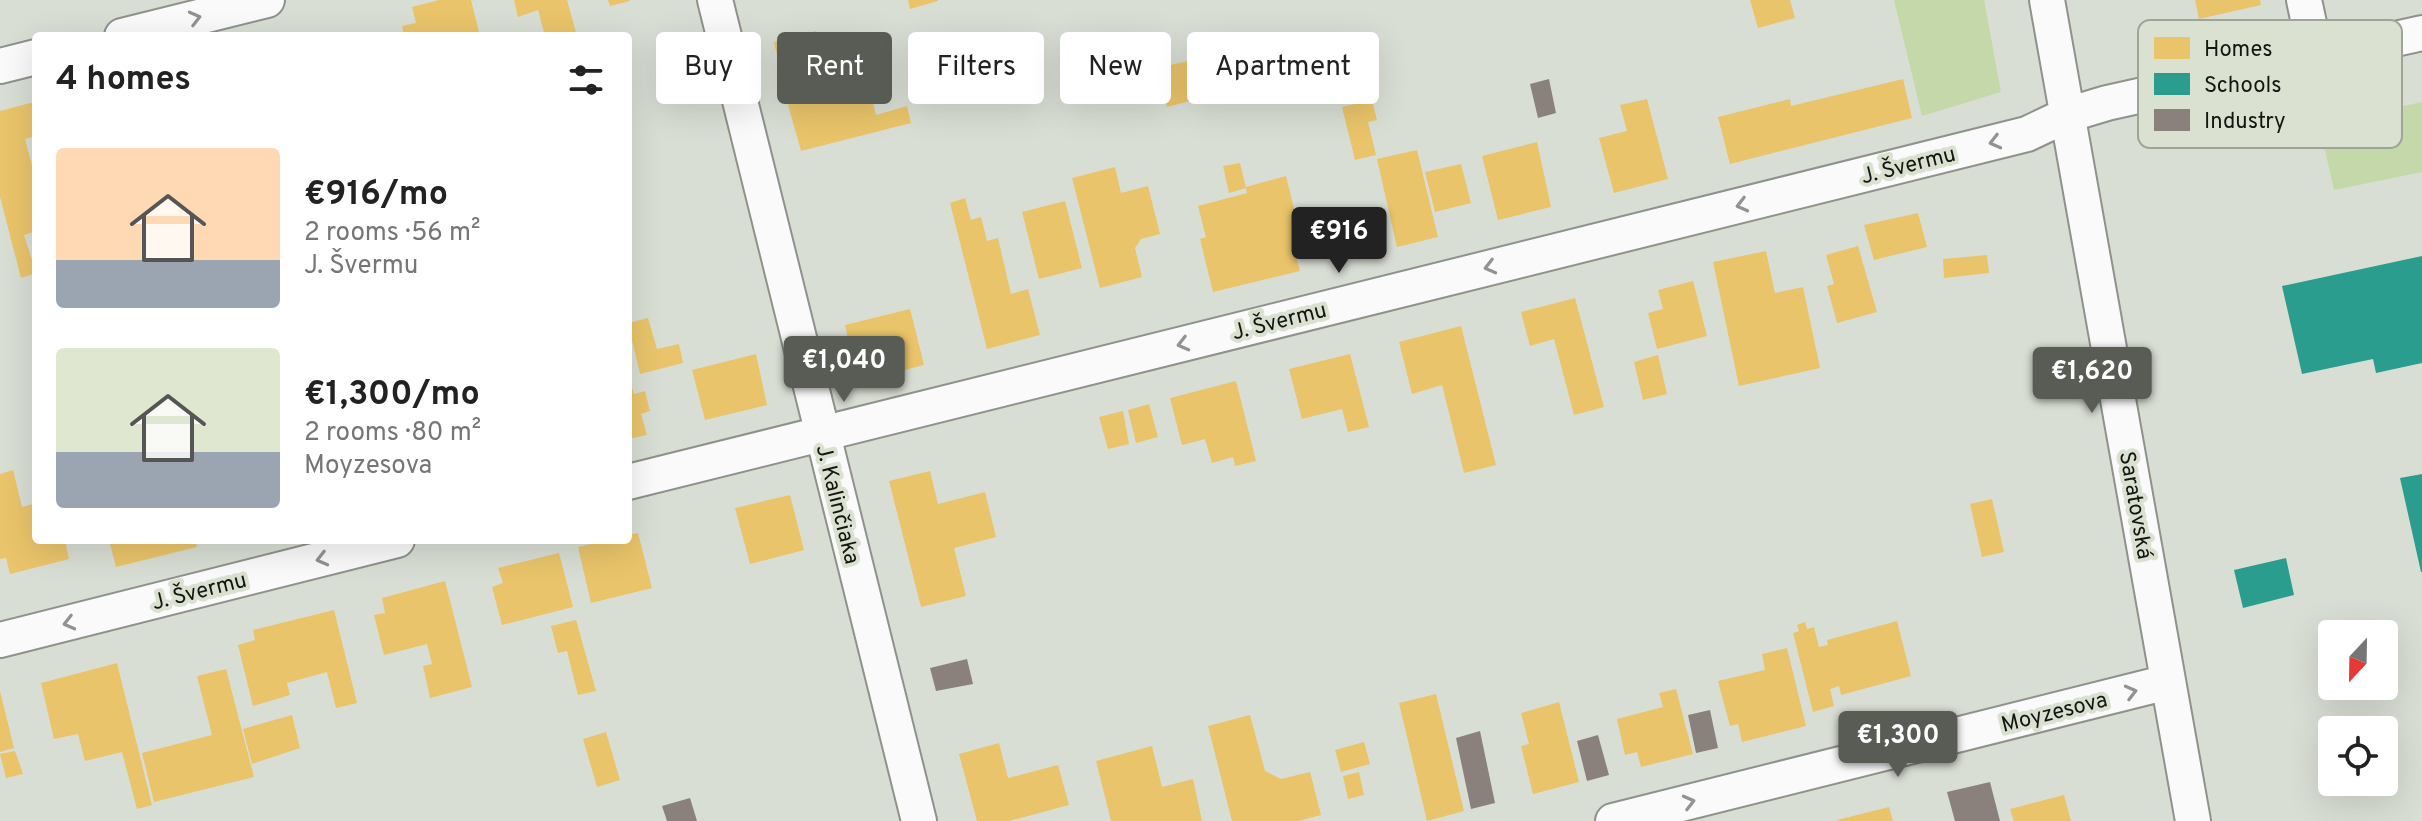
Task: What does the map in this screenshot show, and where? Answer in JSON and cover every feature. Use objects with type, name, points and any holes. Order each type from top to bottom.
[{"type":"street","points":[[138,32],[267,0]]},
{"type":"street","name":"J. Kalinčiaka","points":[[715,0],[919,821]]},
{"type":"street","name":"Saratovská","points":[[2047,0],[2193,821]]},
{"type":"street","points":[[2304,0],[2308,20]]},
{"type":"street","name":"J. Švermu","points":[[2402,37],[2422,33]]},
{"type":"street","points":[[0,66],[32,58]]},
{"type":"street","name":"J. Švermu","points":[[632,481],[2027,134],[2067,115],[2138,96]]},
{"type":"street","name":"J. Švermu","points":[[0,640],[381,544]]},
{"type":"street","name":"Moyzesova","points":[[1613,821],[2168,682]]},
{"type":"green space","points":[[1894,0],[1984,0],[2001,92],[1922,116]]},
{"type":"green space","points":[[2422,102],[2422,172],[2334,190],[2324,148],[2402,148],[2402,106]]},
{"type":"building: Homes","points":[[439,0],[471,0],[479,32],[403,32],[402,26],[416,23],[412,7]]},
{"type":"building: Homes","points":[[514,0],[567,0],[576,32],[544,32],[538,10],[518,17]]},
{"type":"building: Homes","points":[[608,0],[630,0],[630,1],[610,6]]},
{"type":"building: Homes","points":[[908,0],[938,0],[938,1],[910,9]]},
{"type":"building: Homes","points":[[1750,0],[1790,0],[1795,18],[1758,28]]},
{"type":"building: Homes","points":[[2195,0],[2260,0],[2261,5],[2199,19]]},
{"type":"building: Homes","points":[[1187,61],[1187,102],[1167,107],[1166,104],[1171,104],[1171,65]]},
{"type":"building: Homes","points":[[1903,79],[1912,118],[1730,164],[1718,117],[1790,99],[1791,106]]},
{"type":"building: Homes","points":[[1647,99],[1668,179],[1614,193],[1599,138],[1627,131],[1620,105]]},
{"type":"building: Homes","points":[[32,103],[32,137],[25,139],[32,166],[32,232],[24,235],[32,260],[32,274],[21,278],[0,197],[0,111]]},
{"type":"building: Homes","points":[[788,104],[873,104],[876,115],[907,106],[911,123],[801,151]]},
{"type":"building: Homes","points":[[1373,104],[1377,120],[1368,122],[1376,155],[1355,160],[1342,107]]},
{"type":"building: Homes","points":[[1537,142],[1551,207],[1498,220],[1482,156]]},
{"type":"building: Homes","points":[[1417,150],[1438,237],[1397,247],[1377,159]]},
{"type":"building: Homes","points":[[1240,163],[1246,187],[1286,176],[1298,225],[1302,224],[1309,246],[1294,250],[1300,271],[1213,292],[1200,239],[1206,237],[1198,206],[1247,193],[1246,188],[1229,193],[1223,166]]},
{"type":"building: Homes","points":[[1461,164],[1471,203],[1435,212],[1425,172]]},
{"type":"building: Homes","points":[[1115,167],[1121,193],[1148,186],[1160,234],[1141,239],[1135,248],[1142,277],[1100,288],[1072,178]]},
{"type":"building: Homes","points":[[965,198],[971,220],[981,217],[987,241],[998,238],[1011,294],[1028,289],[1040,335],[987,349],[950,203]]},
{"type":"building: Homes","points":[[1065,201],[1082,268],[1039,279],[1022,212]]},
{"type":"building: Homes","points":[[1918,213],[1927,247],[1874,260],[1864,225]]},
{"type":"building: Homes","points":[[1858,246],[1877,312],[1837,323],[1827,286],[1834,284],[1826,255]]},
{"type":"building: Homes","points":[[1766,251],[1775,293],[1803,287],[1820,368],[1739,386],[1713,262]]},
{"type":"building: Homes","points":[[1987,255],[1989,273],[1944,278],[1943,259]]},
{"type":"building: Homes","points":[[1693,281],[1707,336],[1657,349],[1648,313],[1663,309],[1658,290]]},
{"type":"building: Homes","points":[[1575,298],[1604,407],[1574,415],[1554,339],[1530,346],[1521,312]]},
{"type":"building: Homes","points":[[910,309],[924,365],[858,382],[845,325]]},
{"type":"building: Homes","points":[[648,318],[657,349],[679,344],[683,363],[640,374],[632,340],[632,322]]},
{"type":"building: Homes","points":[[1461,326],[1496,465],[1464,473],[1442,385],[1412,394],[1399,342]]},
{"type":"building: Homes","points":[[756,354],[767,405],[705,420],[692,370]]},
{"type":"building: Homes","points":[[1350,354],[1369,427],[1348,432],[1342,409],[1302,419],[1289,369]]},
{"type":"building: Homes","points":[[1658,355],[1667,394],[1643,400],[1634,362]]},
{"type":"building: Homes","points":[[1236,381],[1256,461],[1235,466],[1233,457],[1212,463],[1205,439],[1182,445],[1170,398]]},
{"type":"building: Homes","points":[[632,387],[634,394],[645,391],[650,411],[641,414],[647,435],[632,438]]},
{"type":"building: Homes","points":[[1149,404],[1158,437],[1136,443],[1128,410]]},
{"type":"building: Homes","points":[[1123,411],[1129,444],[1108,449],[1099,417]]},
{"type":"building: Homes","points":[[13,470],[22,507],[32,504],[32,544],[66,544],[69,559],[10,574],[6,558],[0,559],[0,474]]},
{"type":"building: Homes","points":[[930,471],[938,504],[985,492],[996,537],[954,548],[966,596],[921,607],[889,481]]},
{"type":"building: Homes","points":[[790,495],[804,550],[750,564],[735,508]]},
{"type":"building: Homes","points":[[1992,499],[2004,552],[1982,557],[1970,504]]},
{"type":"building: Homes","points":[[638,533],[652,588],[591,603],[578,547],[632,544],[632,534]]},
{"type":"building: Homes","points":[[110,544],[196,544],[197,547],[116,567]]},
{"type":"building: Homes","points":[[559,553],[573,607],[502,625],[492,587],[503,583],[498,568]]},
{"type":"building: Homes","points":[[445,581],[472,687],[430,698],[423,666],[432,664],[427,644],[384,655],[374,615],[385,613],[382,598]]},
{"type":"building: Homes","points":[[334,610],[357,703],[336,708],[327,672],[287,683],[290,695],[253,706],[238,645],[255,640],[253,630]]},
{"type":"building: Homes","points":[[576,620],[596,691],[578,695],[567,651],[558,653],[551,626]]},
{"type":"building: Homes","points":[[1897,621],[1911,676],[1841,695],[1839,686],[1830,689],[1834,706],[1813,712],[1793,633],[1799,631],[1797,625],[1805,622],[1807,629],[1814,627],[1819,647],[1828,645],[1827,640]]},
{"type":"building: Homes","points":[[1787,648],[1806,726],[1742,742],[1738,724],[1730,726],[1718,681],[1765,670],[1762,654]]},
{"type":"building: Homes","points":[[117,663],[152,805],[137,809],[122,752],[85,761],[78,734],[54,739],[41,683]]},
{"type":"building: Homes","points":[[226,669],[254,777],[154,802],[142,753],[212,735],[197,676]]},
{"type":"building: Homes","points":[[1676,689],[1693,754],[1641,767],[1637,752],[1625,755],[1617,719],[1663,707],[1659,693]]},
{"type":"building: Homes","points":[[0,691],[14,748],[0,752]]},
{"type":"building: Homes","points":[[1436,694],[1464,811],[1427,821],[1399,703]]},
{"type":"building: Homes","points":[[1559,702],[1579,782],[1533,794],[1521,746],[1529,744],[1521,713]]},
{"type":"building: Homes","points":[[292,715],[300,748],[252,764],[243,729]]},
{"type":"building: Homes","points":[[1250,715],[1265,771],[1281,779],[1310,772],[1321,815],[1298,821],[1232,821],[1208,726]]},
{"type":"building: Homes","points":[[606,732],[620,780],[597,787],[583,739]]},
{"type":"building: Homes","points":[[1364,742],[1370,764],[1341,772],[1335,750]]},
{"type":"building: Homes","points":[[999,743],[1008,778],[1058,765],[1069,805],[1009,821],[977,821],[959,754]]},
{"type":"building: Homes","points":[[1152,746],[1162,787],[1193,779],[1202,821],[1111,821],[1096,761]]},
{"type":"building: Homes","points":[[15,751],[23,774],[6,778],[0,754]]},
{"type":"building: Homes","points":[[1359,772],[1364,795],[1348,799],[1343,776]]},
{"type":"building: Homes","points":[[2064,795],[2071,821],[2014,821],[2010,809]]},
{"type":"building: Homes","points":[[1889,807],[1893,821],[1837,821],[1837,820]]},
{"type":"building: Schools","points":[[2422,256],[2422,363],[2376,373],[2373,359],[2302,374],[2282,286]]},
{"type":"building: Schools","points":[[2422,474],[2422,572],[2421,572],[2400,478]]},
{"type":"building: Schools","points":[[2286,558],[2294,595],[2243,608],[2234,570]]},
{"type":"building: Industry","points":[[1549,79],[1556,113],[1538,118],[1530,84]]},
{"type":"building: Industry","points":[[967,659],[973,684],[936,691],[930,668]]},
{"type":"building: Industry","points":[[1710,710],[1718,748],[1696,753],[1688,715]]},
{"type":"building: Industry","points":[[1480,731],[1495,803],[1471,809],[1456,738]]},
{"type":"building: Industry","points":[[1598,735],[1609,775],[1587,781],[1577,741]]},
{"type":"building: Industry","points":[[1990,782],[2000,821],[1955,821],[1947,792]]},
{"type":"building: Industry","points":[[690,798],[697,821],[667,821],[662,806]]}]
